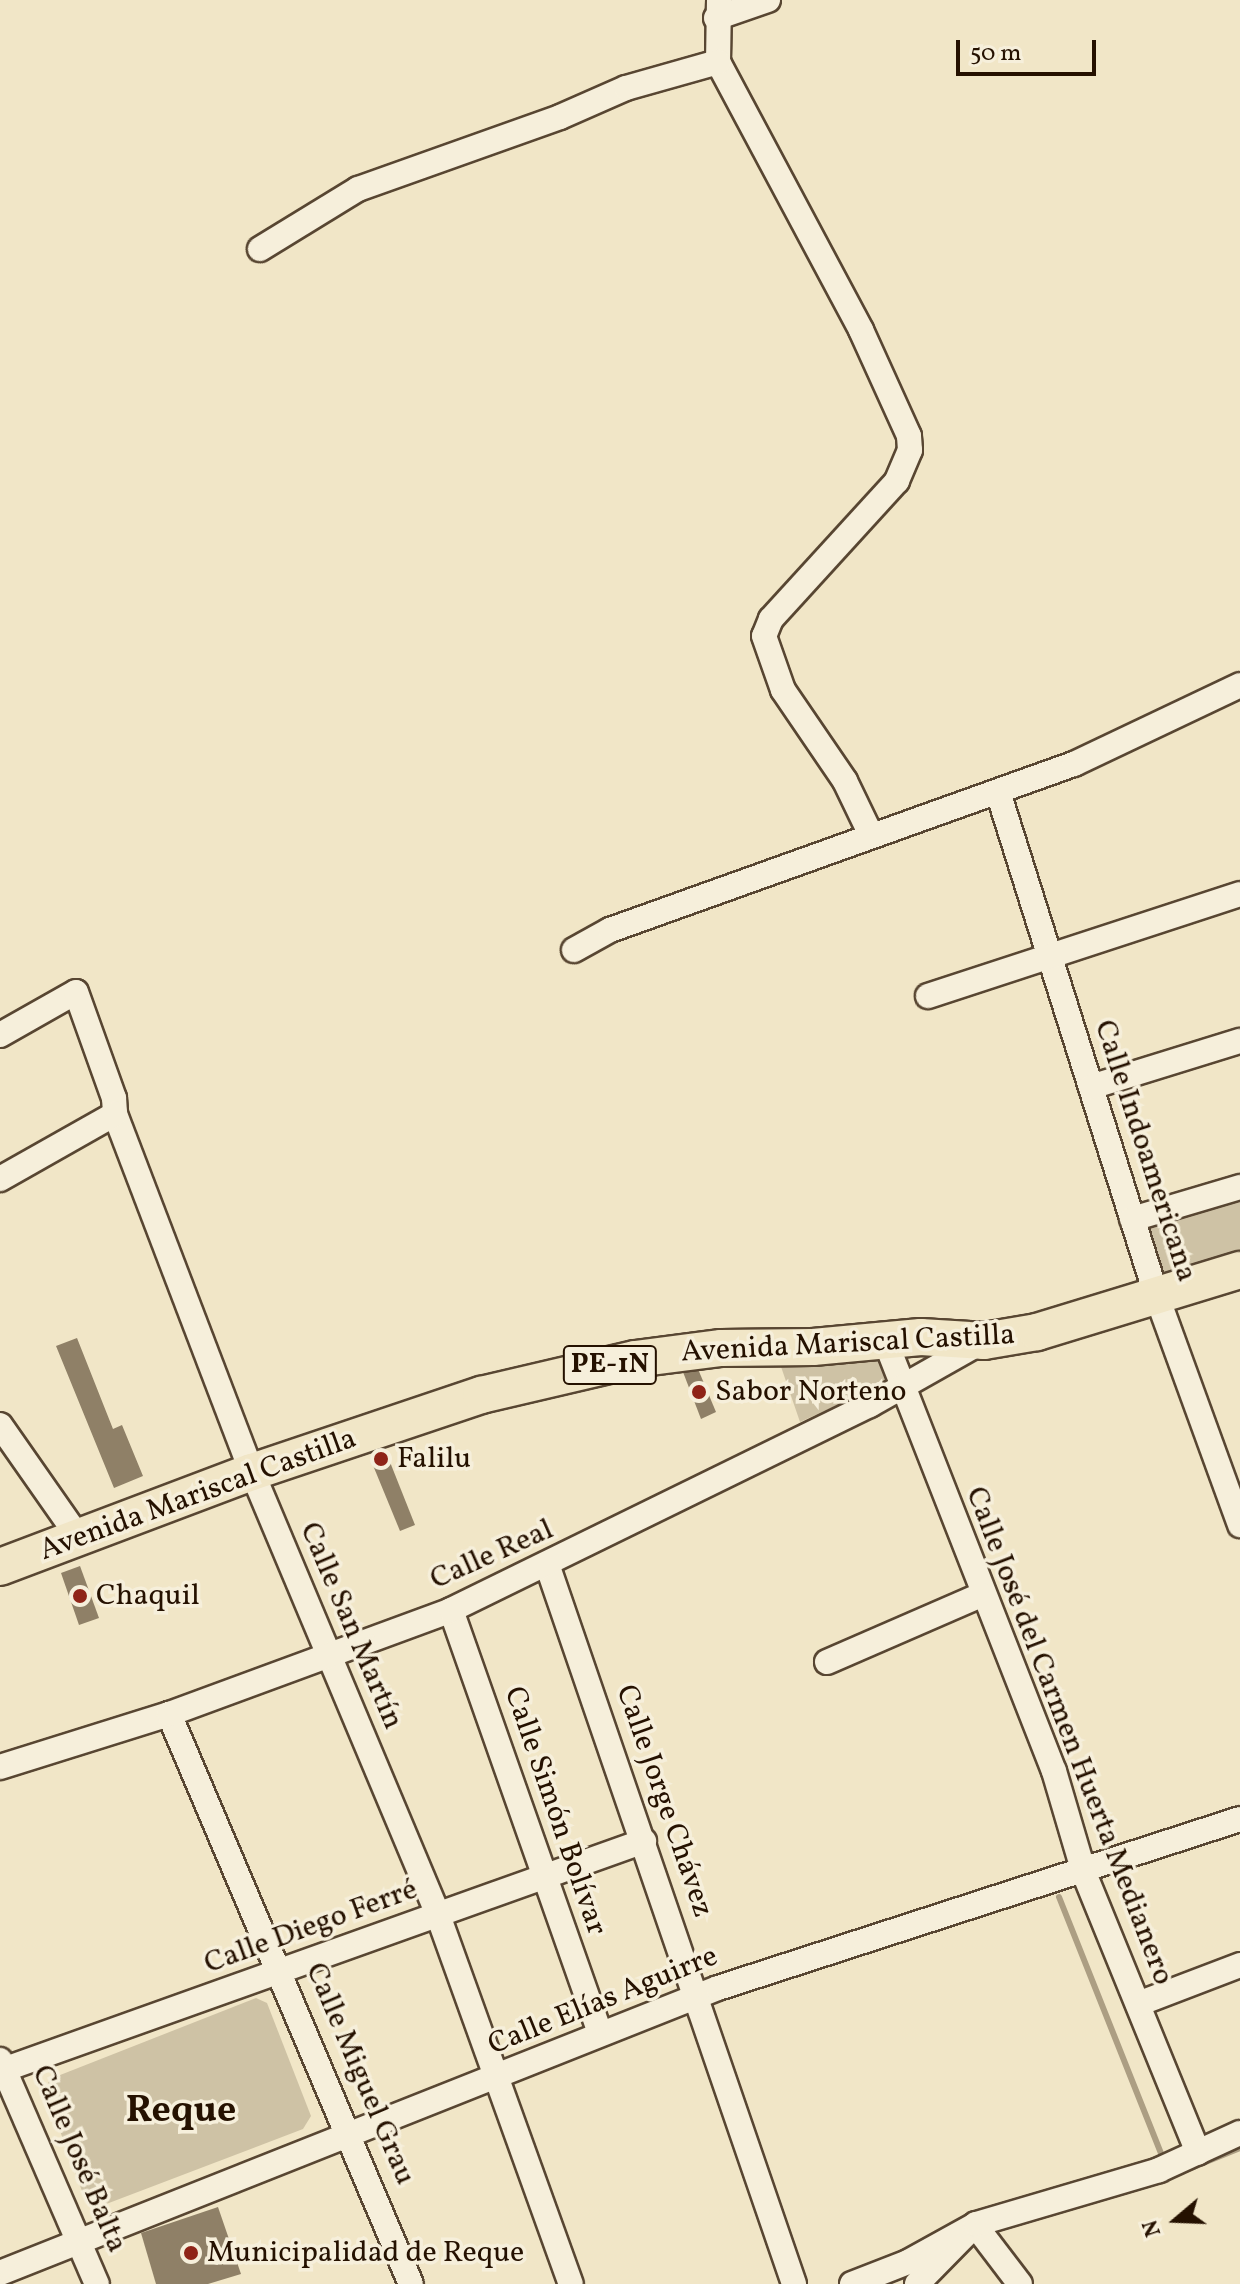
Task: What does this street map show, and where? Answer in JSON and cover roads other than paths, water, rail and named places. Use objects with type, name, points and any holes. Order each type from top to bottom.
[{"type":"highway","name":"Avenida Mariscal Castilla","points":[[0,1567],[252,1472],[481,1395],[635,1359],[721,1348],[885,1340],[984,1341],[1037,1332],[1240,1270]]},
{"type":"street","points":[[768,0],[718,9],[718,62],[861,330],[909,436],[910,450],[897,481],[771,619],[764,636],[783,690],[845,781],[871,835]]},
{"type":"street","points":[[260,249],[358,189],[560,117],[626,88],[718,62]]},
{"type":"street","points":[[574,950],[610,930],[998,792],[1122,742],[1240,685]]},
{"type":"street","name":"Calle Indoamericana","points":[[998,792],[1156,1294],[1240,1525]]},
{"type":"street","points":[[928,996],[1240,894]]},
{"type":"street","name":"Calle San Martín","points":[[0,1035],[76,992],[115,1114],[252,1472],[438,1915],[571,2284]]},
{"type":"street","points":[[1091,1087],[1240,1041]]},
{"type":"street","points":[[0,1179],[115,1114]]},
{"type":"street","points":[[1132,1219],[1240,1187]]},
{"type":"street","name":"Calle José del Carmen Huerta Medianero","points":[[885,1340],[900,1388],[981,1595],[1054,1771],[1084,1873],[1198,2153]]},
{"type":"street","name":"Calle Real","points":[[0,1767],[169,1714],[451,1610],[548,1567],[900,1388],[984,1341]]},
{"type":"street","points":[[0,1425],[79,1538]]},
{"type":"street","name":"Calle Jorge Chávez","points":[[548,1567],[699,1995],[794,2284]]},
{"type":"street","points":[[827,1662],[981,1595]]},
{"type":"street","name":"Calle Simón Bolívar","points":[[451,1610],[600,2033]]},
{"type":"street","name":"Calle Miguel Grau","points":[[169,1714],[282,1971],[339,2121],[351,2132],[411,2284]]},
{"type":"street","name":"Calle Elías Aguirre","points":[[0,2273],[351,2132],[499,2078],[600,2033],[699,1995],[1084,1873],[1240,1819]]},
{"type":"street","name":"Calle Diego Ferré","points":[[2,2067],[282,1971],[644,1841]]},
{"type":"street","points":[[1138,2004],[1240,1965]]},
{"type":"street","name":"Calle José Balta","points":[[2,2067],[97,2284]]},
{"type":"street","points":[[852,2284],[908,2262],[983,2222],[1167,2166],[1240,2133]]},
{"type":"street","points":[[917,2284],[983,2222]]},
{"type":"street","points":[[983,2222],[1020,2284]]},
{"type":"waterway","points":[[1059,1897],[1164,2161]]},
{"type":"waterway","points":[[1186,2170],[1240,2148]]},
{"type":"place","name":"Sabor Norteno","points":[[699,1392]]},
{"type":"place","name":"Falilu","points":[[381,1459]]},
{"type":"place","name":"Chaquil","points":[[80,1596]]},
{"type":"place","name":"Municipalidad de Reque","points":[[191,2253]]},
{"type":"district","name":"Reque","points":[[181,2112]]}]
